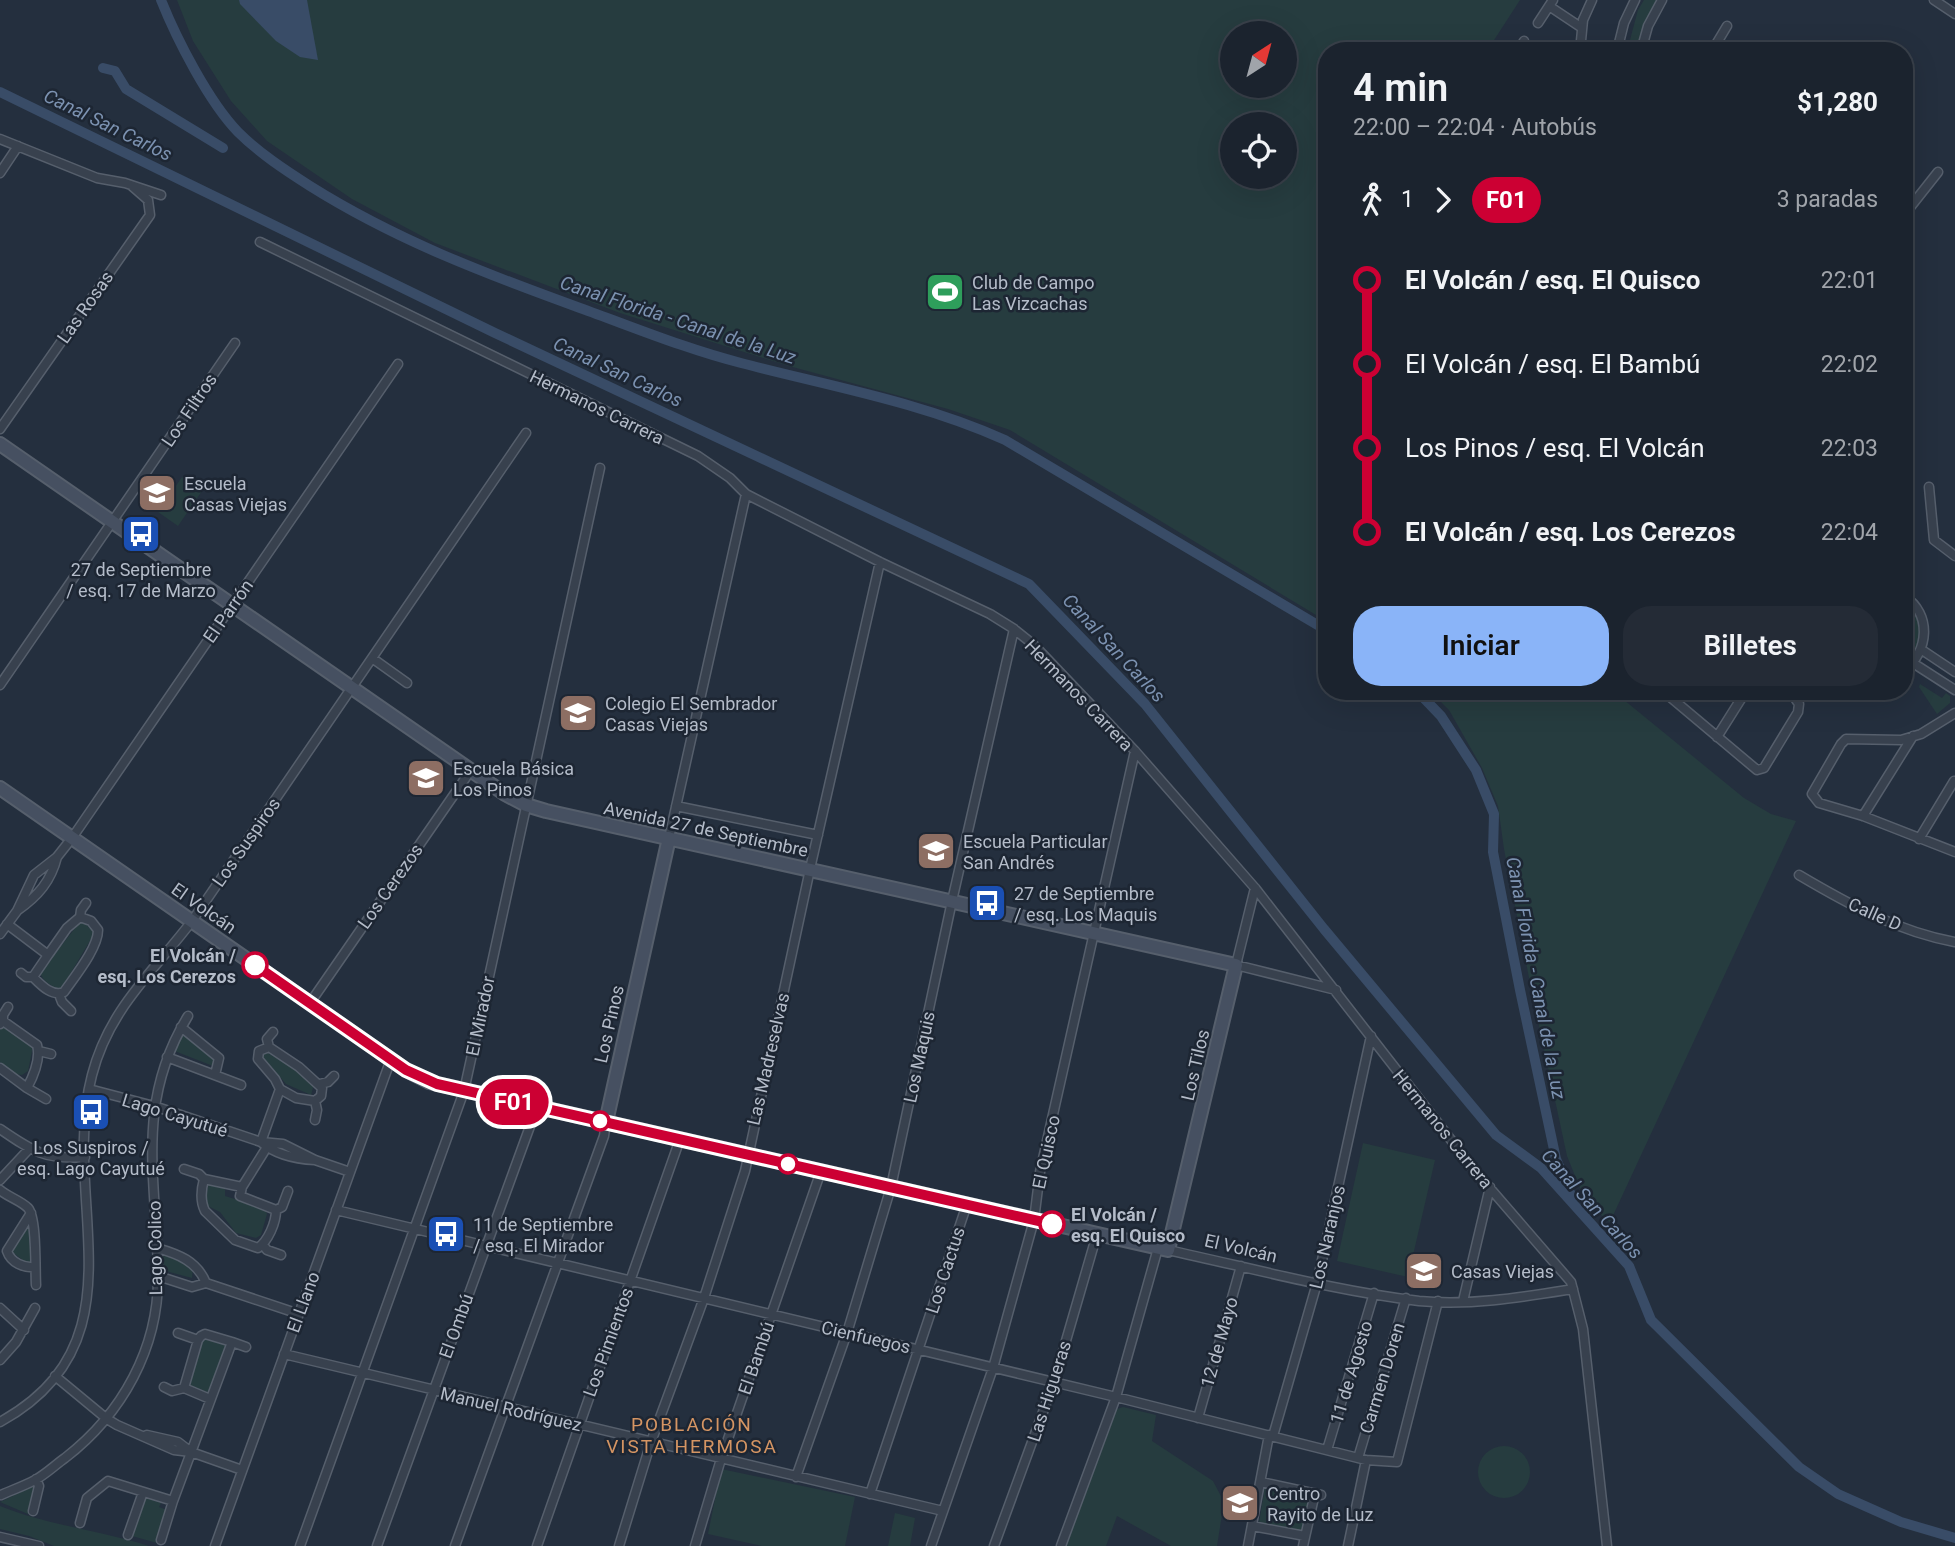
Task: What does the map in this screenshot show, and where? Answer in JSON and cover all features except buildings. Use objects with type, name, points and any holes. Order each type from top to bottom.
[{"type":"street","points":[[1581,42],[1591,0]]},
{"type":"street","points":[[1619,42],[1624,23],[1635,0]]},
{"type":"street","points":[[1644,42],[1648,26],[1662,0]]},
{"type":"street","points":[[1934,0],[1955,14]]},
{"type":"street","points":[[1538,23],[1551,3],[1582,29]]},
{"type":"street","points":[[1717,42],[1727,26]]},
{"type":"street","points":[[0,139],[97,178],[161,195]]},
{"type":"street","points":[[0,173],[18,146]]},
{"type":"street","points":[[1913,204],[1938,172]]},
{"type":"street","name":"Las Rosas","points":[[0,429],[150,215],[148,200],[132,186]]},
{"type":"street","name":"Hermanos Carrera","points":[[260,242],[698,456],[730,478],[746,494],[880,562],[980,608],[1034,645],[1135,751],[1255,888],[1490,1187],[1571,1282],[1583,1329],[1607,1546]]},
{"type":"street","name":"Los Filtros","points":[[0,685],[235,343]]},
{"type":"street","name":"El Parrón","points":[[17,911],[34,875],[57,857],[72,838],[398,364]]},
{"type":"street","name":"Los Suspiros","points":[[0,1422],[30,1402],[55,1376],[77,1339],[88,1304],[90,1271],[85,1129],[89,1089],[100,1049],[119,1012],[139,983],[192,921],[526,433]]},
{"type":"street","name":"Avenida 27 de Septiembre","points":[[0,444],[526,805],[1236,965],[1336,990]]},
{"type":"street","name":"El Mirador","points":[[300,1546],[464,1091],[600,468]]},
{"type":"street","points":[[1929,487],[1934,540],[1955,556]]},
{"type":"street","name":"Los Pinos","points":[[455,1546],[604,1136],[746,494]]},
{"type":"street","name":"Las Madreselvas","points":[[619,1546],[745,1171],[880,562]]},
{"type":"street","points":[[1913,604],[1919,610],[1924,623],[1925,636],[1922,650],[1913,663],[1955,690]]},
{"type":"street","name":"Los Maquis","points":[[796,1477],[847,1333],[891,1187],[1014,629]]},
{"type":"street","points":[[1922,650],[1955,672]]},
{"type":"street","points":[[372,659],[407,683]]},
{"type":"street","points":[[1673,700],[1754,769],[1761,770],[1798,712],[1799,704],[1796,700]]},
{"type":"street","points":[[1717,737],[1740,700]]},
{"type":"street","points":[[1955,713],[1913,736],[1880,740],[1850,738],[1841,744],[1813,791],[1813,797],[1819,803],[1863,816],[1955,852]]},
{"type":"street","points":[[1863,816],[1913,736]]},
{"type":"street","name":"El Quisco","points":[[930,1546],[993,1368],[1034,1220],[1041,1172],[1135,751]]},
{"type":"street","name":"Los Cerezos","points":[[310,1003],[471,769]]},
{"type":"street","points":[[1919,839],[1954,781],[1944,775]]},
{"type":"street","name":"El Volcán","points":[[0,788],[422,1079],[464,1091],[1317,1283],[1438,1301],[1499,1301],[1573,1289]]},
{"type":"street","points":[[676,806],[818,835]]},
{"type":"street","name":"El Parrón","points":[[0,934],[17,911],[42,889],[50,877],[57,857]]},
{"type":"street","name":"Calle D","points":[[1799,875],[1864,911],[1924,935],[1955,942]]},
{"type":"street","name":"Los Tilos","points":[[1060,1546],[1116,1397],[1163,1249],[1255,888]]},
{"type":"street","points":[[33,977],[67,928],[80,917],[81,909],[86,903]]},
{"type":"street","points":[[21,973],[26,977],[33,977],[51,992],[64,992],[98,938],[98,930],[91,921],[80,917]]},
{"type":"street","points":[[7,924],[48,955]]},
{"type":"street","points":[[60,994],[62,1003],[71,1011]]},
{"type":"street","points":[[8,1007],[1,1023],[37,1045],[39,1051],[34,1074],[27,1088]]},
{"type":"street","name":"Lago Colico","points":[[1,1495],[36,1479],[77,1448],[107,1419],[130,1385],[148,1344],[156,1306],[158,1276],[151,1151],[154,1107],[167,1057],[188,1016]]},
{"type":"street","points":[[181,1027],[219,1058],[215,1075]]},
{"type":"street","points":[[269,1047],[259,1051],[258,1059],[280,1089],[296,1098],[315,1101],[321,1096],[320,1084],[269,1047],[267,1039],[273,1032]]},
{"type":"street","name":"Los Naranjos","points":[[1248,1546],[1271,1436],[1317,1283],[1371,1035]]},
{"type":"street","points":[[39,1051],[51,1054]]},
{"type":"street","points":[[167,1057],[241,1085]]},
{"type":"street","name":"El Llano","points":[[215,1546],[391,1059]]},
{"type":"street","points":[[0,1068],[46,1099]]},
{"type":"street","points":[[320,1084],[328,1082],[334,1076]]},
{"type":"street","name":"Lago Cayutué","points":[[89,1089],[154,1107],[264,1145],[283,1144],[315,1160],[350,1172]]},
{"type":"street","points":[[280,1089],[264,1145],[240,1196],[276,1210],[282,1207],[288,1191]]},
{"type":"street","points":[[315,1101],[315,1120]]},
{"type":"street","name":"El Ombú","points":[[377,1546],[537,1107]]},
{"type":"street","points":[[0,1129],[41,1155],[57,1158],[85,1157]]},
{"type":"street","name":"Los Pimientos","points":[[537,1546],[680,1139]]},
{"type":"street","points":[[0,1180],[29,1149]]},
{"type":"street","points":[[184,1170],[199,1174],[204,1179],[242,1187]]},
{"type":"street","name":"El Bambú","points":[[695,1546],[721,1459],[821,1171]]},
{"type":"street","points":[[204,1179],[202,1205],[205,1212],[235,1240],[258,1248],[263,1245],[276,1210]]},
{"type":"street","points":[[1463,1301],[1490,1187]]},
{"type":"street","points":[[0,1189],[31,1213],[36,1285]]},
{"type":"street","name":"Los Cactus","points":[[870,1494],[967,1204]]},
{"type":"street","name":"Cienfuegos","points":[[336,1210],[1116,1397],[1362,1459],[1397,1462],[1438,1301]]},
{"type":"street","points":[[31,1213],[4,1250],[10,1259],[20,1265],[35,1268]]},
{"type":"street","name":"Las Higueras","points":[[994,1546],[1054,1382],[1097,1234]]},
{"type":"street","points":[[263,1245],[267,1250],[281,1255]]},
{"type":"street","points":[[157,1248],[185,1258],[197,1266],[206,1283]]},
{"type":"street","name":"12 de Mayo","points":[[1198,1418],[1241,1266]]},
{"type":"street","points":[[158,1276],[192,1287],[206,1283],[299,1314]]},
{"type":"street","name":"11 de Agosto","points":[[1327,1450],[1374,1293]]},
{"type":"street","name":"Carmen Doren","points":[[1348,1546],[1362,1459],[1406,1298]]},
{"type":"street","points":[[0,1308],[24,1330]]},
{"type":"street","points":[[2,1354],[24,1330],[35,1308]]},
{"type":"street","points":[[178,1334],[198,1340]]},
{"type":"street","points":[[184,1388],[201,1336],[205,1334],[246,1348]]},
{"type":"street","points":[[161,1540],[232,1342]]},
{"type":"street","name":"Manuel Rodríguez","points":[[284,1354],[943,1511]]},
{"type":"street","points":[[55,1376],[107,1419],[174,1450],[191,1452],[242,1470]]},
{"type":"street","points":[[164,1387],[172,1391],[184,1388],[210,1399]]},
{"type":"street","points":[[33,1511],[39,1486],[36,1479]]},
{"type":"street","points":[[80,1522],[87,1498],[108,1481],[173,1501]]},
{"type":"street","points":[[1261,1482],[1318,1494],[1303,1546]]},
{"type":"street","points":[[128,1535],[143,1492]]},
{"type":"street","points":[[1252,1526],[1305,1536]]},
{"type":"street","points":[[0,1537],[39,1546]]},
{"type":"green space","name":"Club de Campo Las Vizcachas","points":[[177,0],[1520,0],[1493,42],[1318,42],[1318,616],[1010,430],[948,409],[789,366],[620,313],[435,243],[352,199],[267,141],[231,101],[193,41]]},
{"type":"green space","points":[[1644,0],[1659,0],[1647,22],[1641,42],[1629,42],[1638,10]]},
{"type":"green space","points":[[182,477],[202,491],[178,526],[158,512]]},
{"type":"green space","points":[[1913,612],[1920,626],[1919,642],[1913,654]]},
{"type":"green space","points":[[1920,684],[1942,698],[1946,693],[1950,696],[1950,703],[1937,714],[1919,687]]},
{"type":"green space","points":[[1439,700],[1624,700],[1744,798],[1771,814],[1796,821],[1610,1222],[1586,1203],[1567,1156],[1531,988],[1498,806],[1482,768],[1449,710]]},
{"type":"green space","points":[[84,922],[94,933],[59,989],[48,983],[40,973],[79,923]]},
{"type":"green space","points":[[4,1026],[33,1046],[28,1071],[22,1075],[15,1074],[0,1062],[0,1028]]},
{"type":"green space","points":[[180,1032],[209,1051],[215,1059],[213,1066],[172,1050]]},
{"type":"green space","points":[[264,1051],[311,1078],[314,1084],[311,1095],[286,1084],[262,1055]]},
{"type":"green space","points":[[1363,1143],[1435,1160],[1408,1277],[1337,1261]]},
{"type":"green space","points":[[208,1182],[225,1186],[225,1196],[264,1208],[267,1214],[261,1235],[256,1238],[236,1233],[220,1212],[206,1205]]},
{"type":"green space","points":[[28,1224],[33,1263],[25,1262],[10,1250]]},
{"type":"green space","points":[[161,1254],[193,1266],[192,1278],[162,1270]]},
{"type":"green space","points":[[203,1338],[228,1346],[211,1393],[186,1385]]},
{"type":"green space","points":[[1123,1407],[1156,1415],[1152,1441],[1213,1481],[1224,1502],[1217,1546],[1171,1546],[1117,1516],[1106,1546],[1066,1546],[1117,1409]]},
{"type":"green space","points":[[1504,1446],[1514,1448],[1522,1454],[1528,1462],[1528,1482],[1522,1490],[1514,1496],[1504,1498],[1494,1496],[1486,1490],[1480,1482],[1478,1472],[1480,1462],[1486,1454],[1494,1448]]},
{"type":"green space","points":[[721,1469],[855,1497],[845,1546],[762,1546],[708,1534]]},
{"type":"green space","points":[[34,1486],[28,1514],[0,1502]]},
{"type":"green space","points":[[1265,1487],[1309,1497],[1302,1531],[1259,1523]]},
{"type":"green space","points":[[144,1497],[161,1503],[159,1507],[167,1510],[157,1543],[132,1536]]},
{"type":"green space","points":[[0,1506],[149,1546],[54,1546],[0,1529]]},
{"type":"green space","points":[[895,1513],[915,1518],[910,1546],[888,1546]]},
{"type":"water","points":[[239,0],[307,0],[318,60],[300,57],[276,41]]},
{"type":"waterway","name":"Canal Florida - Canal de la Luz","points":[[161,0],[195,70],[216,104],[238,132],[310,186],[375,223],[476,269],[700,351],[908,405],[1005,440],[1318,625]]},
{"type":"waterway","points":[[103,68],[115,71],[126,89],[223,148]]},
{"type":"waterway","name":"Canal San Carlos","points":[[0,92],[495,333],[1029,584],[1145,704],[1324,929],[1496,1135],[1541,1168],[1629,1266],[1651,1320],[1799,1467],[1838,1494],[1901,1522],[1955,1538]]},
{"type":"waterway","name":"Canal Florida - Canal de la Luz","points":[[1426,700],[1441,716],[1476,770],[1494,814],[1493,852],[1520,990],[1556,1159],[1573,1200]]},
{"type":"bus line","name":"F01","points":[[255,965],[406,1070],[437,1084],[1052,1224]]},
{"type":"place","name":"Club de Campo Las Vizcachas","points":[[945,292]]},
{"type":"place","name":"Escuela Casas Viejas","points":[[157,493]]},
{"type":"place","name":"27 de Septiembre / esq. 17 de Marzo","points":[[141,534]]},
{"type":"place","name":"Colegio El Sembrador Casas Viejas","points":[[578,713]]},
{"type":"place","name":"Escuela Básica Los Pinos","points":[[426,778]]},
{"type":"place","name":"Escuela Particular San Andrés","points":[[936,851]]},
{"type":"place","name":"27 de Septiembre / esq. Los Maquis","points":[[987,903]]},
{"type":"place","name":"El Volcán / esq. Los Cerezos","points":[[255,965]]},
{"type":"place","name":"Los Suspiros / esq. Lago Cayutué","points":[[91,1112]]},
{"type":"place","name":"El Volcán / esq. El Quisco","points":[[1052,1224]]},
{"type":"place","name":"11 de Septiembre / esq. El Mirador","points":[[446,1234]]},
{"type":"place","name":"Casas Viejas","points":[[1424,1271]]},
{"type":"place","name":"Centro Rayito de Luz","points":[[1240,1503]]},
{"type":"district","name":"POBLACIÓN VISTA HERMOSA","points":[[692,1435]]}]
